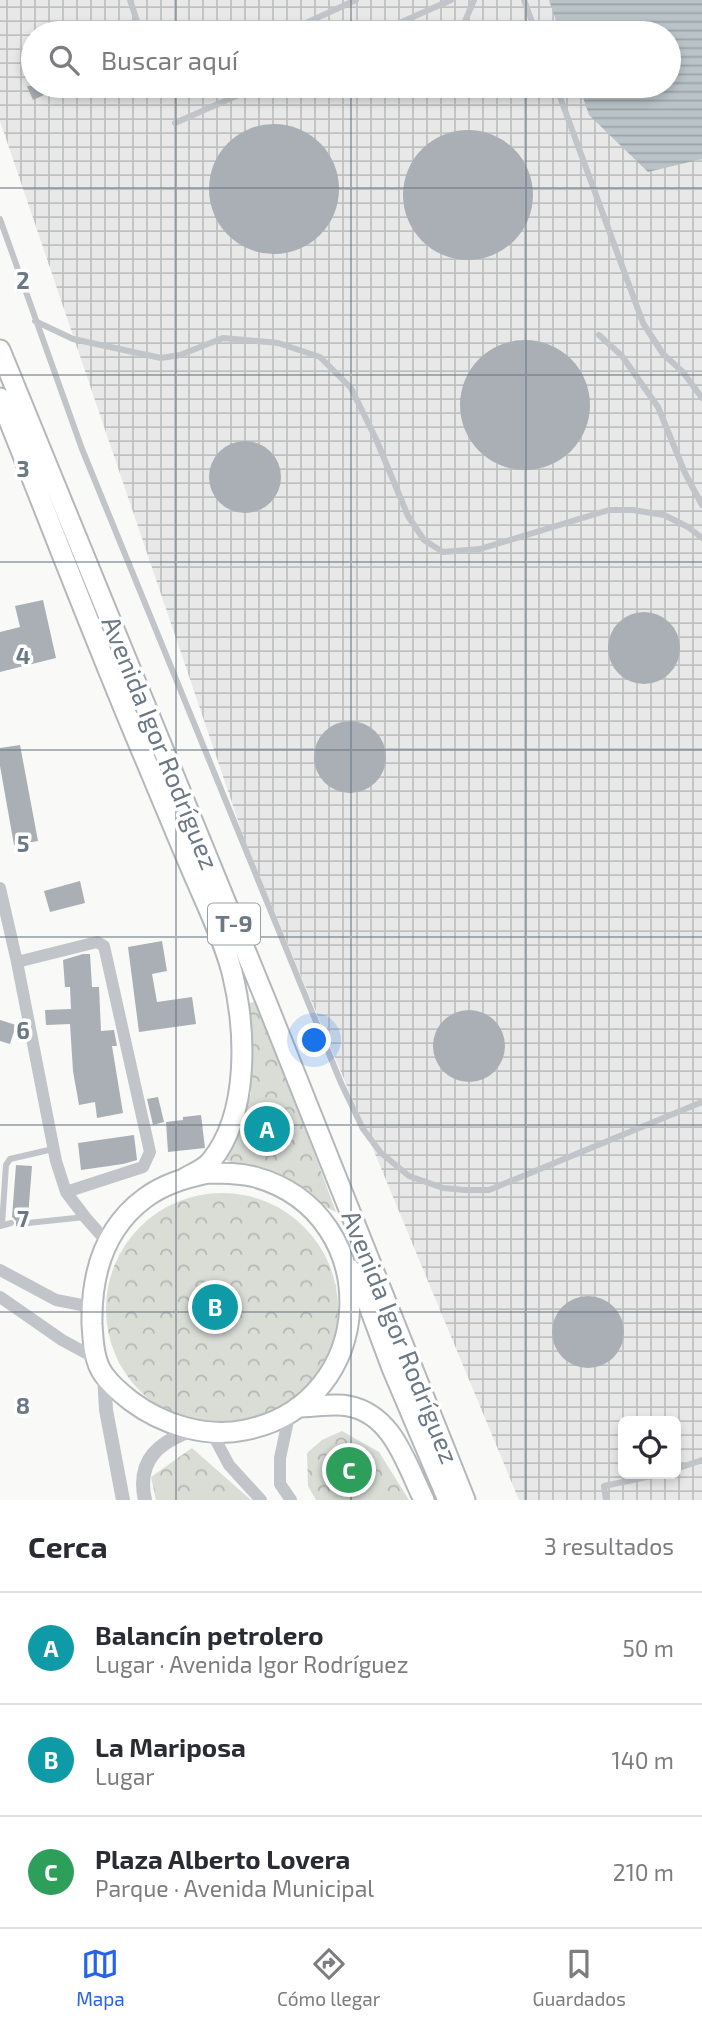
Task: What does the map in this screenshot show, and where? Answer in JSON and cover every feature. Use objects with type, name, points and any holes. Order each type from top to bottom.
[{"type":"highway","name":"Avenida Igor Rodríguez","points":[[0,350],[465,1500]]},
{"type":"highway","name":"Avenida Igor Rodríguez","points":[[0,397],[145,758],[213,918],[232,972],[239,1023],[240,1090],[228,1132],[221,1146],[210,1162],[185,1178]]},
{"type":"highway","name":"T-9","points":[[341,1253],[349,1279],[349,1327],[331,1372],[316,1391],[293,1411],[257,1428],[235,1432],[202,1432],[175,1425],[140,1407],[123,1395],[100,1367],[92,1334],[94,1280],[107,1242],[126,1215],[163,1187],[208,1173],[254,1177],[276,1185],[314,1212],[329,1230],[363,1290],[388,1358],[448,1500]]},
{"type":"highway","name":"Avenida Igor Rodríguez","points":[[335,1175],[342,1223],[341,1253]]},
{"type":"highway","name":"T-9","points":[[293,1411],[346,1405],[368,1413],[388,1429],[424,1500]]},
{"type":"street","points":[[0,888],[53,1149],[66,1192],[107,1242]]},
{"type":"street","points":[[17,962],[97,942],[104,946],[150,1152],[142,1167],[66,1192]]},
{"type":"street","points":[[0,1270],[56,1300],[92,1307]]},
{"type":"street","points":[[0,1297],[100,1367],[123,1500]]},
{"type":"street","points":[[291,1500],[280,1484],[280,1458],[293,1411]]},
{"type":"street","points":[[145,1500],[145,1472],[153,1454],[166,1442],[202,1432],[261,1500]]},
{"type":"lane","points":[[130,0],[137,21]]},
{"type":"lane","points":[[310,21],[356,0]]},
{"type":"lane","points":[[404,21],[451,0]]},
{"type":"lane","points":[[465,21],[474,0]]},
{"type":"lane","points":[[524,0],[532,21]]},
{"type":"lane","points":[[175,123],[232,98]]},
{"type":"lane","points":[[560,98],[643,323],[663,354],[683,372],[702,398]]},
{"type":"lane","points":[[0,219],[82,449],[341,1083],[363,1129],[381,1153],[409,1176],[443,1188],[489,1190],[702,1102]]},
{"type":"lane","points":[[35,321],[73,339],[161,358],[180,355],[223,338],[278,343],[320,357],[351,388],[408,516],[424,540],[443,552],[480,549],[609,510],[633,510],[664,515],[688,527],[702,538]]},
{"type":"lane","points":[[599,335],[622,356],[658,407],[702,505]]},
{"type":"lane","points":[[11,1223],[1,1226],[6,1165],[10,1159],[53,1149]]},
{"type":"lane","points":[[28,1223],[85,1217]]},
{"type":"lane","points":[[681,1467],[702,1461]]},
{"type":"lane","points":[[606,1500],[604,1486],[637,1479]]},
{"type":"shaded area","points":[[0,0],[702,0],[702,1500],[519,1500],[245,841],[0,121]]},
{"type":"shaded area","points":[[549,0],[702,0],[702,159],[648,172],[589,115],[583,98],[681,98],[681,21],[556,21]]},
{"type":"green space","points":[[258,1000],[336,1212],[224,1159],[251,1094],[248,1004]]},
{"type":"green space","points":[[211,1193],[233,1193],[256,1198],[287,1212],[312,1235],[333,1275],[338,1309],[336,1332],[324,1364],[312,1383],[296,1399],[256,1420],[233,1425],[211,1425],[188,1420],[157,1406],[132,1383],[111,1343],[106,1320],[106,1298],[111,1275],[125,1244],[148,1219],[188,1198]]},
{"type":"green space","points":[[342,1431],[379,1452],[409,1500],[316,1500],[308,1486],[307,1453],[322,1440]]},
{"type":"green space","points":[[192,1448],[251,1500],[156,1500],[151,1477]]},
{"type":"building","points":[[274,124],[299,129],[320,143],[334,164],[339,189],[334,214],[320,235],[299,249],[274,254],[249,249],[228,235],[214,214],[209,189],[214,164],[228,143],[249,129]]},
{"type":"building","points":[[468,130],[493,135],[514,149],[528,170],[533,195],[528,220],[514,241],[493,255],[468,260],[443,255],[422,241],[408,220],[403,195],[408,170],[422,149],[443,135]]},
{"type":"building","points":[[525,340],[550,345],[571,359],[585,380],[590,405],[585,430],[571,451],[550,465],[525,470],[500,465],[479,451],[465,430],[460,405],[465,380],[479,359],[500,345]]},
{"type":"building","points":[[252,441],[271,451],[279,463],[279,491],[271,503],[259,511],[238,513],[219,503],[211,491],[209,470],[219,451],[231,443]]},
{"type":"building","points":[[43,600],[56,658],[0,672],[0,632],[20,627],[15,606]]},
{"type":"building","points":[[651,612],[670,622],[678,634],[678,662],[670,674],[658,682],[637,684],[618,674],[610,662],[608,641],[618,622],[630,614]]},
{"type":"building","points":[[357,721],[376,731],[384,743],[384,771],[376,783],[364,791],[343,793],[324,783],[316,771],[314,750],[324,731],[336,723]]},
{"type":"building","points":[[20,745],[38,841],[14,845],[0,766],[0,748]]},
{"type":"building","points":[[80,881],[85,903],[50,912],[44,891]]},
{"type":"building","points":[[162,941],[167,971],[152,974],[157,1002],[192,997],[196,1024],[139,1032],[128,947]]},
{"type":"building","points":[[90,954],[92,987],[99,987],[101,1031],[114,1030],[117,1046],[112,1046],[123,1113],[97,1118],[95,1102],[79,1105],[73,1071],[70,1024],[46,1025],[45,1010],[71,1009],[70,987],[65,987],[63,960]]},
{"type":"building","points":[[476,1010],[495,1020],[503,1032],[503,1060],[495,1072],[483,1080],[462,1082],[443,1072],[435,1060],[433,1039],[443,1020],[455,1012]]},
{"type":"building","points":[[0,1020],[16,1025],[10,1044],[0,1041]]},
{"type":"building","points":[[158,1097],[164,1122],[153,1125],[147,1099]]},
{"type":"building","points":[[201,1115],[205,1148],[168,1152],[166,1122]]},
{"type":"building","points":[[134,1135],[137,1160],[81,1170],[78,1143]]},
{"type":"building","points":[[16,1165],[32,1166],[28,1217],[23,1220],[24,1226],[16,1226],[12,1217]]},
{"type":"building","points":[[595,1296],[614,1306],[622,1318],[622,1346],[614,1358],[602,1366],[581,1368],[562,1358],[554,1346],[552,1325],[562,1306],[574,1298]]},
{"type":"place","name":"Balancín petrolero","points":[[267,1129]]},
{"type":"place","name":"La Mariposa","points":[[215,1307]]},
{"type":"place","name":"Plaza Alberto Lovera","points":[[349,1470]]}]
